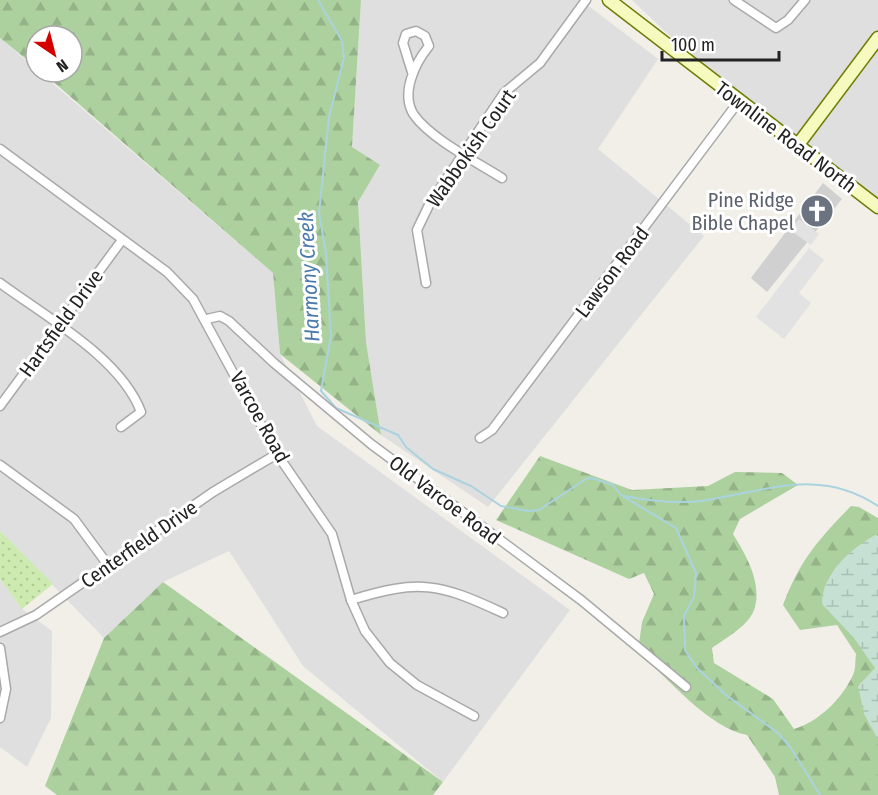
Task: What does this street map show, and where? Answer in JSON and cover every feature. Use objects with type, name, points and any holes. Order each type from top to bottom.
[{"type":"main road","name":"Townline Road North","points":[[609,0],[878,207]]},
{"type":"main road","points":[[797,146],[878,38]]},
{"type":"street","name":"Wabbokish Court","points":[[426,284],[417,230],[429,206],[504,93],[540,63],[586,0]]},
{"type":"street","points":[[734,0],[777,28],[788,20],[804,0]]},
{"type":"street","points":[[412,72],[410,102],[414,115],[430,132],[502,178]]},
{"type":"street","name":"Lawson Road","points":[[480,438],[492,430],[739,101]]},
{"type":"street","name":"Varcoe Road","points":[[0,149],[180,284],[207,319],[277,454],[332,534],[351,600],[365,631],[390,663],[432,694],[474,716]]},
{"type":"street","name":"Hartsfield Drive","points":[[0,406],[122,240]]},
{"type":"street","points":[[0,283],[102,357],[120,375],[141,412],[121,427]]},
{"type":"street","name":"Old Varcoe Road","points":[[207,319],[220,316],[229,321],[274,363],[371,444],[581,600],[686,687]]},
{"type":"street","name":"Centerfield Drive","points":[[0,632],[36,615],[213,492],[277,454]]},
{"type":"street","points":[[0,465],[74,519],[108,565]]},
{"type":"street","points":[[351,600],[402,586],[424,585],[466,595],[503,613]]},
{"type":"street","points":[[0,648],[6,689],[0,718]]},
{"type":"shaded area","points":[[361,0],[581,0],[658,59],[598,149],[704,236],[488,507],[381,435],[366,342],[358,201],[380,166],[352,147]]},
{"type":"shaded area","points":[[632,0],[878,0],[878,205],[711,75]]},
{"type":"shaded area","points":[[0,38],[24,59],[24,84],[53,84],[273,273],[280,354],[317,426],[570,610],[443,782],[303,666],[229,551],[163,582],[104,638],[0,531]]},
{"type":"shaded area","points":[[823,183],[842,199],[767,292],[751,278]]},
{"type":"shaded area","points":[[799,219],[819,234],[811,245],[790,230]]},
{"type":"shaded area","points":[[809,248],[824,260],[799,293],[811,303],[784,339],[756,317]]},
{"type":"shaded area","points":[[0,579],[22,609],[52,631],[51,718],[27,767],[0,747]]},
{"type":"green space","points":[[0,0],[361,0],[352,147],[380,165],[358,202],[366,342],[381,435],[280,354],[273,273],[56,84],[84,84],[84,24],[24,24],[24,57],[0,38]]},
{"type":"green space","points":[[540,456],[632,490],[708,486],[735,472],[782,473],[798,485],[740,519],[733,534],[755,580],[754,610],[747,621],[736,631],[712,648],[714,663],[773,699],[794,729],[820,716],[842,694],[853,675],[856,654],[837,625],[800,630],[783,605],[789,589],[811,551],[851,506],[859,507],[878,518],[878,795],[779,795],[775,777],[747,735],[718,723],[703,712],[638,651],[642,622],[654,594],[644,573],[629,579],[496,520]]},
{"type":"green space","points":[[0,531],[53,584],[22,609],[0,579]]},
{"type":"green space","points":[[875,535],[878,536],[878,739],[864,714],[858,686],[875,668],[854,638],[822,604],[823,593],[832,572],[857,547]]},
{"type":"green space","points":[[163,582],[443,782],[433,795],[57,795],[45,786],[104,638]]},
{"type":"waterway","name":"Harmony Creek","points":[[318,0],[342,41],[344,58],[329,117],[319,213],[326,253],[331,336],[321,391],[336,408],[398,435],[406,447],[433,469],[471,486],[501,506],[528,511],[539,510],[586,479],[592,478],[613,485],[621,495],[676,528],[696,573],[694,597],[684,616],[685,650],[697,668],[726,695],[778,733],[791,748],[820,795]]},
{"type":"waterway","points":[[624,496],[662,502],[691,502],[769,488],[813,484],[834,487],[856,494],[878,506]]},
{"type":"place","name":"Pine Ridge Bible Chapel","points":[[817,211]]}]
